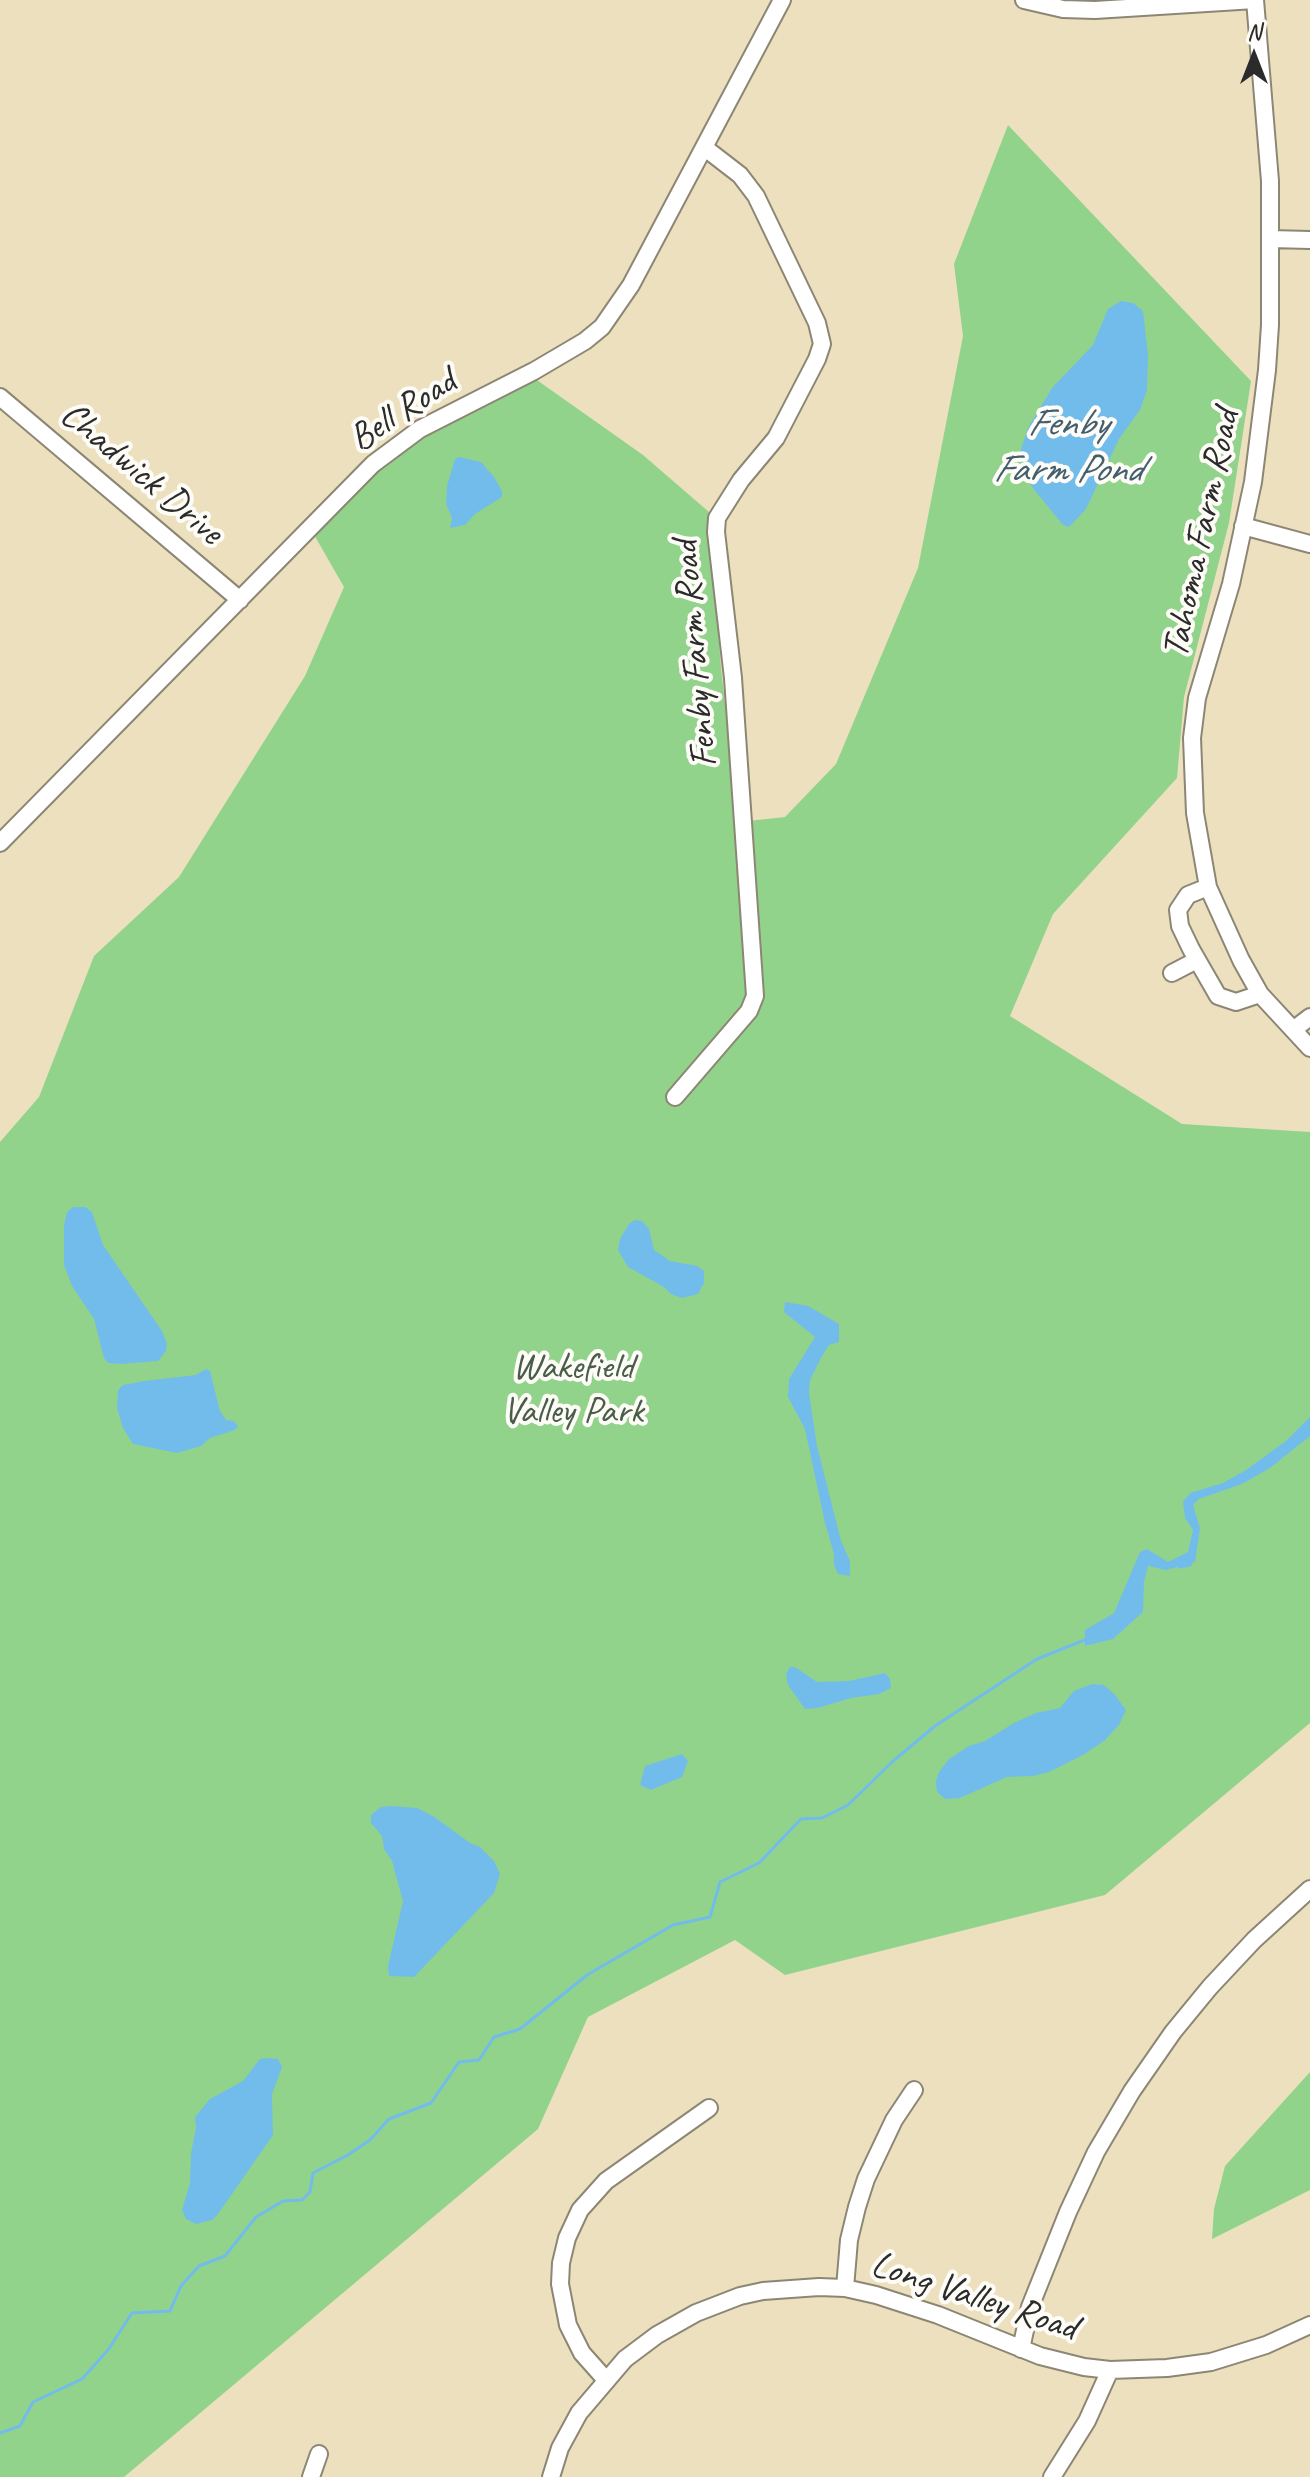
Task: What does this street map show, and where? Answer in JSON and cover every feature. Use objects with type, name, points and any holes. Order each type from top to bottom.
[{"type":"street","name":"Bell Road","points":[[0,843],[343,492],[399,443],[545,364],[585,341],[602,327],[631,285],[782,0]]},
{"type":"street","points":[[1024,0],[1063,9],[1095,10],[1255,0]]},
{"type":"street","name":"Tahoma Farm Road","points":[[1255,0],[1268,150],[1270,239],[1267,370],[1253,482],[1231,584],[1197,698],[1192,738],[1195,813],[1208,887],[1219,915],[1260,994],[1310,1048]]},
{"type":"street","name":"Fenby Farm Road","points":[[675,1097],[749,1011],[755,996],[733,678],[717,518],[741,480],[776,438],[822,344],[817,323],[756,196],[740,175],[705,148]]},
{"type":"street","points":[[1270,239],[1310,240]]},
{"type":"street","name":"Chadwick Drive","points":[[0,397],[240,600]]},
{"type":"street","points":[[1243,526],[1310,544]]},
{"type":"street","points":[[1208,887],[1188,895],[1178,910],[1180,926],[1213,991],[1224,1000],[1236,1002],[1260,994]]},
{"type":"street","points":[[1172,973],[1197,960]]},
{"type":"street","points":[[1293,1030],[1310,1017]]},
{"type":"street","points":[[1021,2349],[1030,2307],[1068,2212],[1096,2152],[1132,2091],[1173,2032],[1210,1987],[1254,1940],[1310,1889]]},
{"type":"street","points":[[845,2288],[849,2240],[860,2197],[894,2120],[914,2090]]},
{"type":"street","points":[[606,2380],[582,2353],[568,2325],[560,2284],[567,2238],[580,2210],[606,2181],[709,2108]]},
{"type":"street","name":"Long Valley Road","points":[[551,2477],[569,2429],[588,2399],[625,2359],[657,2335],[696,2313],[763,2291],[845,2288],[927,2311],[1021,2349],[1060,2361],[1110,2370],[1167,2368],[1211,2362],[1266,2345],[1310,2325]]},
{"type":"street","points":[[1052,2477],[1087,2421],[1110,2370]]},
{"type":"street","points":[[311,2477],[319,2454]]},
{"type":"green space","name":"Wakefield Valley Park","points":[[1008,125],[1251,381],[1229,523],[1184,697],[1177,778],[1053,914],[1010,1016],[1182,1124],[1310,1132],[1310,1723],[1105,1895],[785,1975],[735,1940],[588,2017],[538,2129],[124,2477],[0,2477],[0,1142],[39,1097],[94,956],[179,877],[305,676],[344,587],[313,533],[382,463],[422,436],[534,378],[643,455],[709,512],[721,668],[739,822],[785,817],[836,764],[918,568],[963,336],[954,264]]},
{"type":"green space","points":[[1310,2072],[1310,2190],[1212,2239],[1214,2209],[1225,2166]]},
{"type":"water","name":"Fenby Farm Pond","points":[[1121,301],[1133,303],[1143,311],[1148,355],[1147,390],[1140,410],[1119,439],[1086,509],[1069,527],[1063,525],[1032,487],[1019,456],[1028,428],[1052,388],[1093,345],[1108,309]]},
{"type":"water","points":[[459,457],[481,462],[494,477],[502,497],[475,514],[465,525],[450,528],[452,518],[446,504],[447,486],[455,459]]},
{"type":"water","points":[[73,1207],[85,1207],[92,1212],[103,1245],[162,1331],[167,1344],[158,1361],[121,1364],[108,1363],[104,1358],[94,1319],[72,1286],[64,1265],[64,1225],[67,1212]]},
{"type":"water","points":[[635,1220],[642,1221],[649,1229],[654,1250],[670,1261],[697,1266],[704,1271],[704,1283],[698,1294],[682,1298],[671,1294],[628,1267],[618,1250],[620,1239]]},
{"type":"water","points":[[785,1302],[808,1306],[839,1324],[839,1342],[829,1345],[822,1356],[810,1380],[809,1393],[817,1446],[841,1541],[850,1561],[850,1576],[838,1574],[834,1565],[805,1429],[788,1397],[789,1379],[815,1337],[784,1312]]},
{"type":"water","points":[[206,1369],[210,1371],[220,1411],[226,1420],[234,1421],[238,1426],[235,1430],[177,1453],[133,1444],[123,1428],[117,1408],[118,1390],[123,1385],[196,1375]]},
{"type":"water","points":[[1310,1417],[1310,1436],[1270,1468],[1242,1484],[1199,1499],[1193,1505],[1200,1528],[1195,1562],[1166,1570],[1148,1566],[1143,1612],[1113,1639],[1085,1646],[1085,1630],[1114,1613],[1140,1552],[1147,1549],[1168,1562],[1188,1552],[1193,1530],[1185,1518],[1183,1502],[1190,1493],[1223,1483],[1246,1470],[1286,1441]]},
{"type":"water","points":[[790,1667],[795,1667],[817,1682],[849,1681],[885,1673],[890,1679],[891,1688],[879,1694],[805,1709],[788,1685],[786,1674]]},
{"type":"water","points":[[1092,1684],[1104,1685],[1126,1710],[1119,1725],[1104,1741],[1049,1772],[1007,1777],[960,1798],[945,1799],[937,1792],[939,1772],[949,1759],[1014,1723],[1036,1713],[1060,1708],[1074,1691]]},
{"type":"water","points":[[682,1754],[688,1761],[682,1777],[651,1790],[640,1785],[645,1766]]},
{"type":"water","points":[[381,1807],[417,1808],[433,1816],[480,1847],[494,1861],[500,1874],[494,1893],[414,1977],[389,1976],[388,1966],[403,1901],[392,1861],[384,1849],[382,1836],[371,1823],[371,1815]]},
{"type":"water","points":[[260,2059],[278,2059],[282,2067],[272,2094],[273,2135],[218,2214],[212,2220],[196,2224],[186,2219],[182,2210],[190,2183],[195,2117],[210,2099],[243,2081]]},
{"type":"waterway","points":[[1179,1567],[1190,1565],[1192,1560]]},
{"type":"waterway","points":[[0,2433],[20,2426],[33,2402],[82,2379],[108,2350],[132,2313],[170,2311],[181,2286],[199,2266],[225,2256],[256,2217],[283,2201],[302,2200],[310,2192],[313,2173],[370,2140],[389,2119],[431,2103],[459,2062],[479,2060],[494,2037],[520,2029],[587,1975],[673,1925],[710,1917],[720,1882],[759,1863],[801,1819],[822,1818],[848,1805],[935,1726],[1037,1659],[1087,1639]]}]
